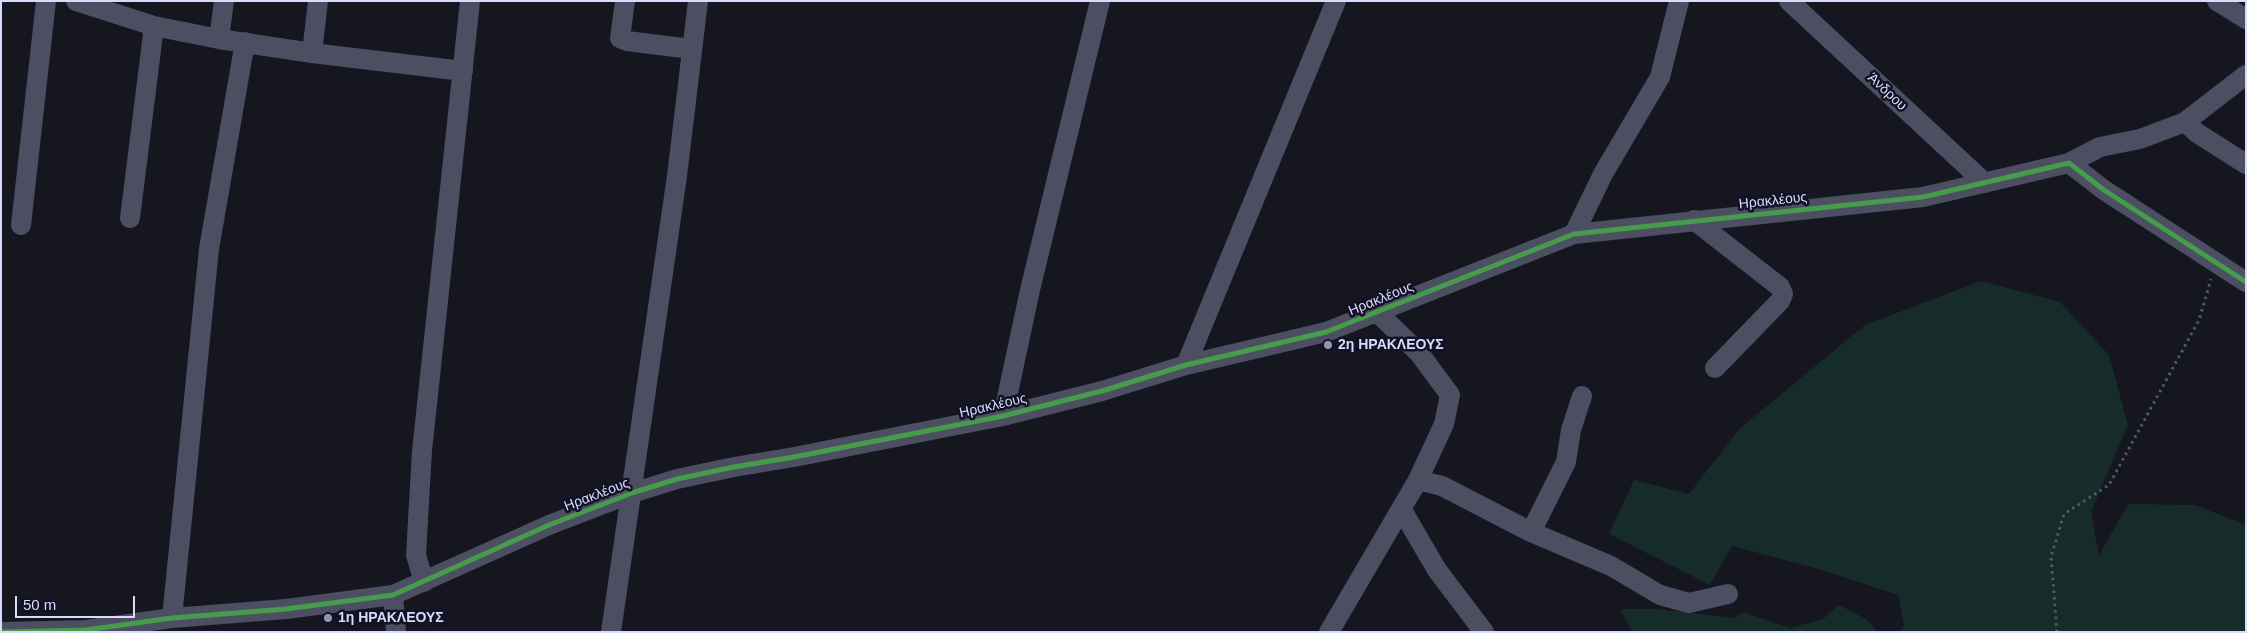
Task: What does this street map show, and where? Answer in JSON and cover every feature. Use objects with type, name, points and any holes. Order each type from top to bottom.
[{"type":"street","points":[[21,225],[46,1]]},
{"type":"street","points":[[76,1],[154,26],[219,38],[312,53],[463,71]]},
{"type":"street","points":[[219,38],[224,1]]},
{"type":"street","points":[[312,53],[318,1]]},
{"type":"street","points":[[424,582],[416,555],[422,451],[470,1]]},
{"type":"street","points":[[625,1],[620,38],[627,41],[691,49]]},
{"type":"street","points":[[611,632],[675,185],[698,1]]},
{"type":"street","points":[[1003,416],[1032,281],[1100,1]]},
{"type":"street","points":[[1186,365],[1336,1]]},
{"type":"street","points":[[1574,234],[1603,174],[1660,77],[1679,1]]},
{"type":"street","name":"Άνδρου","points":[[1789,1],[1985,183]]},
{"type":"street","points":[[2217,1],[2246,19]]},
{"type":"street","points":[[130,218],[154,26]]},
{"type":"street","points":[[172,618],[209,249],[244,42]]},
{"type":"street","name":"Ηρακλέους","points":[[3,632],[85,631],[172,618],[286,609],[393,595],[549,525],[632,493],[677,479],[1003,416],[1102,391],[1186,365],[1326,332],[1574,234],[1923,197],[2069,163],[2100,147],[2140,139],[2185,122],[2246,75]]},
{"type":"street","points":[[2185,122],[2197,133],[2246,164]]},
{"type":"street","points":[[2069,163],[2104,190],[2246,282]]},
{"type":"street","points":[[1694,220],[1780,287],[1784,294],[1780,301],[1715,368]]},
{"type":"street","points":[[1329,632],[1418,480],[1444,424],[1450,395],[1419,353],[1378,312]]},
{"type":"street","points":[[1531,532],[1566,462],[1571,430],[1582,396]]},
{"type":"street","points":[[1418,480],[1442,486],[1531,532],[1611,566],[1660,595],[1689,603],[1728,594]]},
{"type":"street","points":[[1402,510],[1437,570],[1484,632]]},
{"type":"street","points":[[393,595],[396,632]]},
{"type":"path","points":[[2057,632],[2051,557],[2064,514],[2109,485],[2199,320],[2212,278],[2212,260]]},
{"type":"green space","points":[[1981,281],[2060,302],[2109,355],[2128,425],[2091,512],[2099,555],[2128,504],[2195,505],[2246,525],[2246,632],[1899,632],[1904,626],[1898,595],[1822,570],[1732,546],[1710,585],[1609,534],[1634,480],[1689,494],[1739,429],[1865,325]]},
{"type":"green space","points":[[1839,605],[1866,619],[1878,632],[1632,632],[1620,609],[1657,609],[1735,618],[1743,612],[1790,628],[1823,619]]},
{"type":"cycle path","points":[[3,632],[86,630],[172,618],[286,609],[393,595],[549,525],[632,493],[677,479],[1003,416],[1102,391],[1186,365],[1326,332],[1574,234],[1923,197],[2069,163],[2104,190],[2246,282]]},
{"type":"place","name":"2η ΗΡΑΚΛΕΟΥΣ","points":[[1328,345]]},
{"type":"place","name":"1η ΗΡΑΚΛΕΟΥΣ","points":[[328,618]]}]
